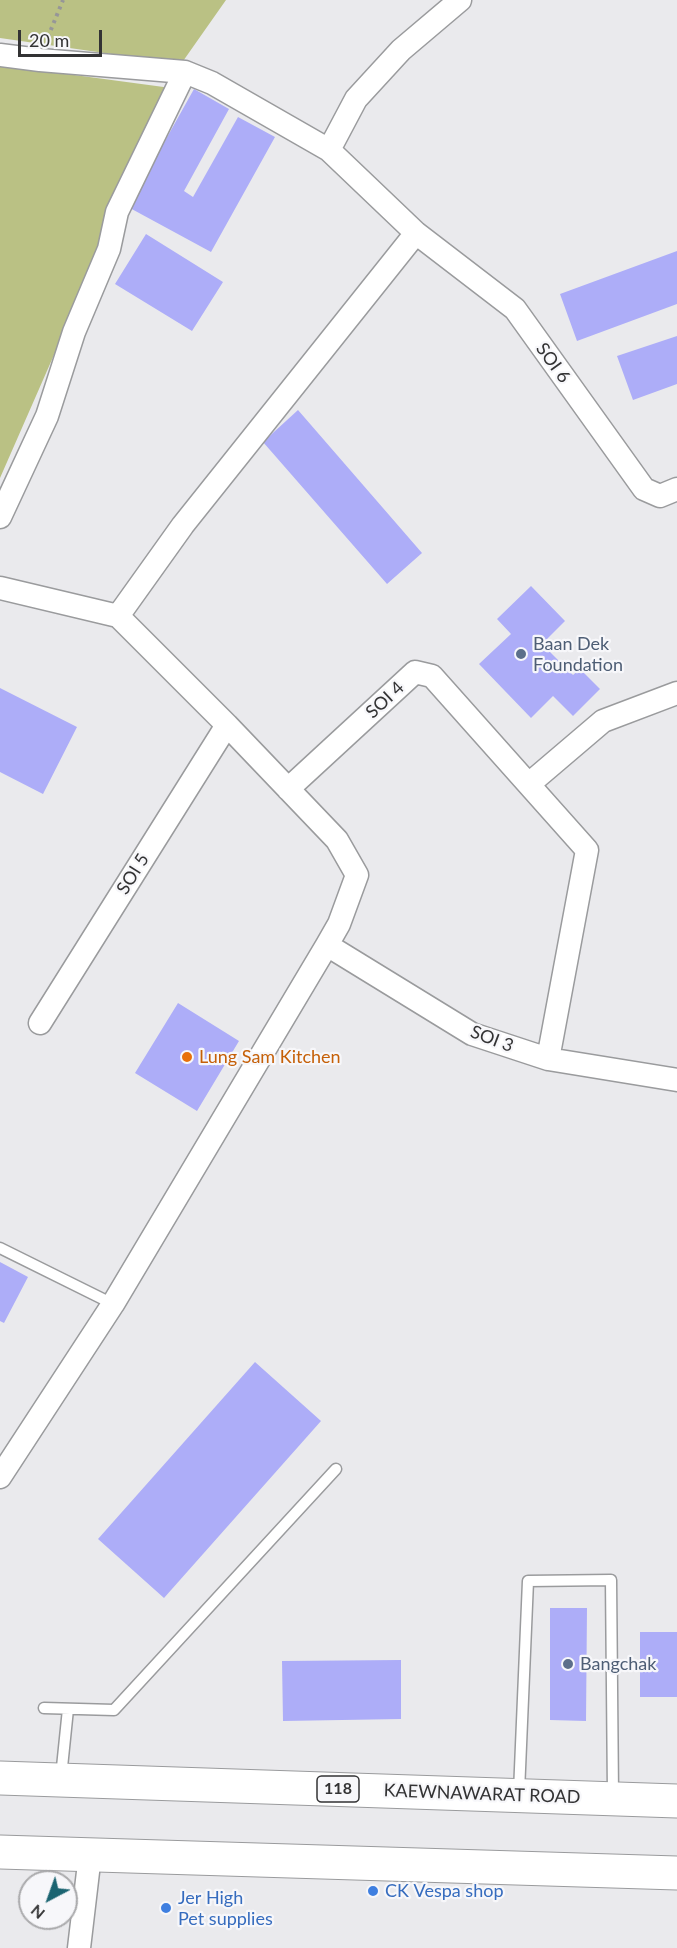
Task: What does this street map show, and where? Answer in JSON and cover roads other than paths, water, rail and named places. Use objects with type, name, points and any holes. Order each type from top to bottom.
[{"type":"main road","name":"KAEWNAWARAT ROAD","points":[[0,1778],[677,1801]]},
{"type":"main road","points":[[0,1852],[677,1873]]},
{"type":"street","points":[[329,150],[356,99],[401,50],[460,0]]},
{"type":"street","name":"SOI 6","points":[[0,55],[185,72],[212,83],[329,150],[416,233],[515,309],[644,489],[660,496],[677,489]]},
{"type":"street","points":[[0,517],[47,416],[74,332],[109,249],[117,212],[185,72]]},
{"type":"street","points":[[118,616],[183,525],[416,233]]},
{"type":"street","points":[[0,588],[118,616],[337,840],[357,875],[339,924],[327,945],[113,1304],[0,1477]]},
{"type":"street","name":"SOI 4","points":[[288,789],[415,672],[432,676],[529,784]]},
{"type":"street","points":[[548,1059],[587,850],[529,784],[603,721],[677,693]]},
{"type":"street","name":"SOI 5","points":[[40,1023],[227,725]]},
{"type":"street","name":"SOI 3","points":[[327,945],[472,1034],[548,1059],[677,1080]]},
{"type":"street","points":[[79,1948],[90,1855]]},
{"type":"lane","points":[[0,1248],[113,1304]]},
{"type":"lane","points":[[44,1708],[114,1710],[336,1469]]},
{"type":"lane","points":[[518,1796],[528,1581],[610,1580],[613,1798]]},
{"type":"lane","points":[[61,1780],[68,1709]]},
{"type":"place","name":"Baan Dek Foundation","points":[[521,654]]},
{"type":"place","name":"Lung Sam Kitchen","points":[[187,1057]]},
{"type":"place","name":"Bangchak","points":[[568,1664]]},
{"type":"place","name":"CK Vespa shop","points":[[373,1891]]},
{"type":"place","name":"Jer High Pet supplies","points":[[166,1908]]}]
